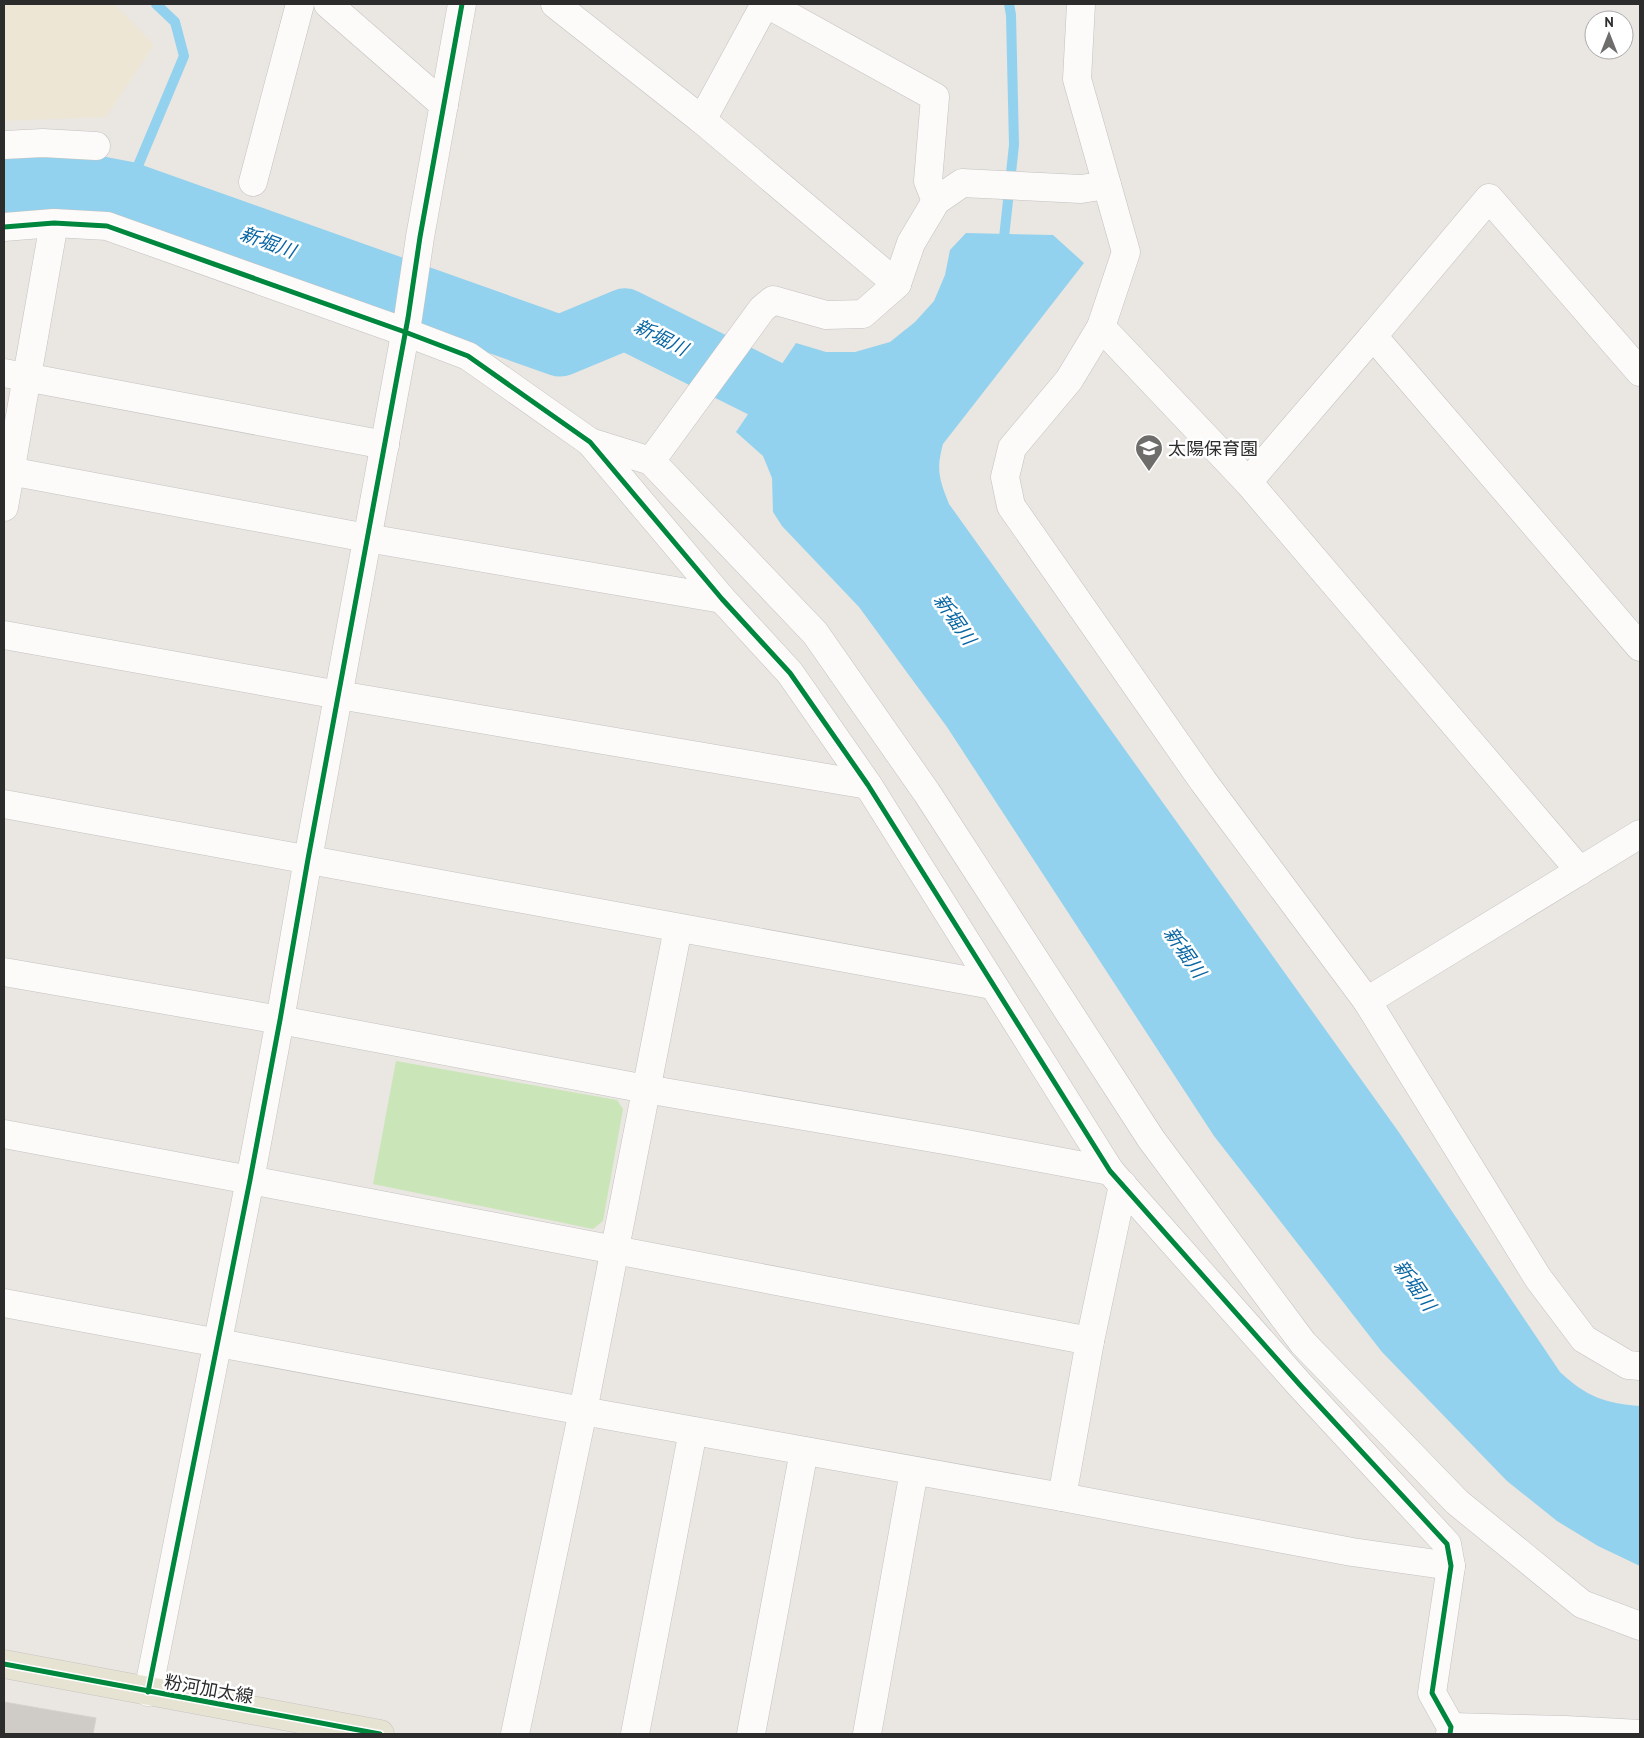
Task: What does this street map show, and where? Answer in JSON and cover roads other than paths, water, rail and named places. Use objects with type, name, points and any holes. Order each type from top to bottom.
[{"type":"main road","name":"粉河加太線","points":[[4,1664],[380,1734]]},
{"type":"street","points":[[253,182],[300,4]]},
{"type":"street","points":[[328,4],[444,105]]},
{"type":"street","points":[[148,1692],[280,1020],[385,445],[462,4]]},
{"type":"street","points":[[555,4],[702,120],[897,284]]},
{"type":"street","points":[[702,120],[766,4],[935,98],[928,181],[936,201]]},
{"type":"street","points":[[1081,4],[1077,79],[1126,252],[1101,328],[1069,380],[1012,448],[1005,477],[1010,506],[1203,781],[1367,1001],[1538,1278],[1584,1339],[1628,1365],[1640,1366]]},
{"type":"street","points":[[4,145],[43,143],[96,146]]},
{"type":"street","points":[[657,453],[762,309],[773,300],[826,315],[863,314],[897,284],[911,242],[936,201],[962,183],[1081,189],[1107,185]]},
{"type":"street","points":[[1248,482],[1489,198],[1640,372]]},
{"type":"street","points":[[4,227],[54,223],[107,226],[406,325],[468,356],[590,442],[722,599],[790,673],[868,785],[992,985],[1117,1178],[1300,1385],[1447,1544],[1451,1566],[1432,1693],[1451,1731],[1565,1730],[1640,1734]]},
{"type":"street","points":[[4,506],[15,375],[54,223]]},
{"type":"street","points":[[1101,328],[1248,482],[1580,871]]},
{"type":"street","points":[[1373,336],[1640,647]]},
{"type":"street","points":[[15,375],[385,445]]},
{"type":"street","points":[[590,442],[657,453],[815,633],[927,793],[1151,1139],[1303,1343],[1456,1502],[1582,1604],[1640,1626]]},
{"type":"street","points":[[7,470],[367,538],[722,599]]},
{"type":"street","points":[[4,635],[339,695],[868,785]]},
{"type":"street","points":[[4,804],[992,985]]},
{"type":"street","points":[[1367,1001],[1640,834]]},
{"type":"street","points":[[514,1734],[583,1411],[678,928]]},
{"type":"street","points":[[4,972],[280,1020],[646,1090],[956,1142],[1117,1178]]},
{"type":"street","points":[[4,1134],[1090,1341]]},
{"type":"street","points":[[1062,1497],[1117,1178]]},
{"type":"street","points":[[4,1303],[1352,1552],[1451,1566]]},
{"type":"street","points":[[635,1734],[692,1430]]},
{"type":"street","points":[[751,1734],[804,1451]]},
{"type":"street","points":[[867,1734],[914,1471]]},
{"type":"water","points":[[966,233],[1053,235],[1084,263],[943,444],[939,468],[949,504],[1398,1131],[1560,1372],[1588,1393],[1606,1401],[1640,1406],[1640,1566],[1598,1546],[1557,1521],[1507,1481],[1382,1352],[1214,1136],[947,727],[859,607],[782,526],[773,512],[772,478],[763,456],[736,432],[796,343],[826,352],[855,352],[890,342],[915,322],[934,301],[945,275],[950,250]]},
{"type":"waterway","points":[[127,192],[184,56],[175,22],[156,4]]},
{"type":"waterway","points":[[1003,247],[1014,145],[1011,15],[1009,4]]},
{"type":"waterway","name":"新堀川","points":[[4,186],[74,182],[127,192],[560,346],[625,319],[812,412],[829,440]]},
{"type":"place","name":"太陽保育園","points":[[1149,472]]}]
